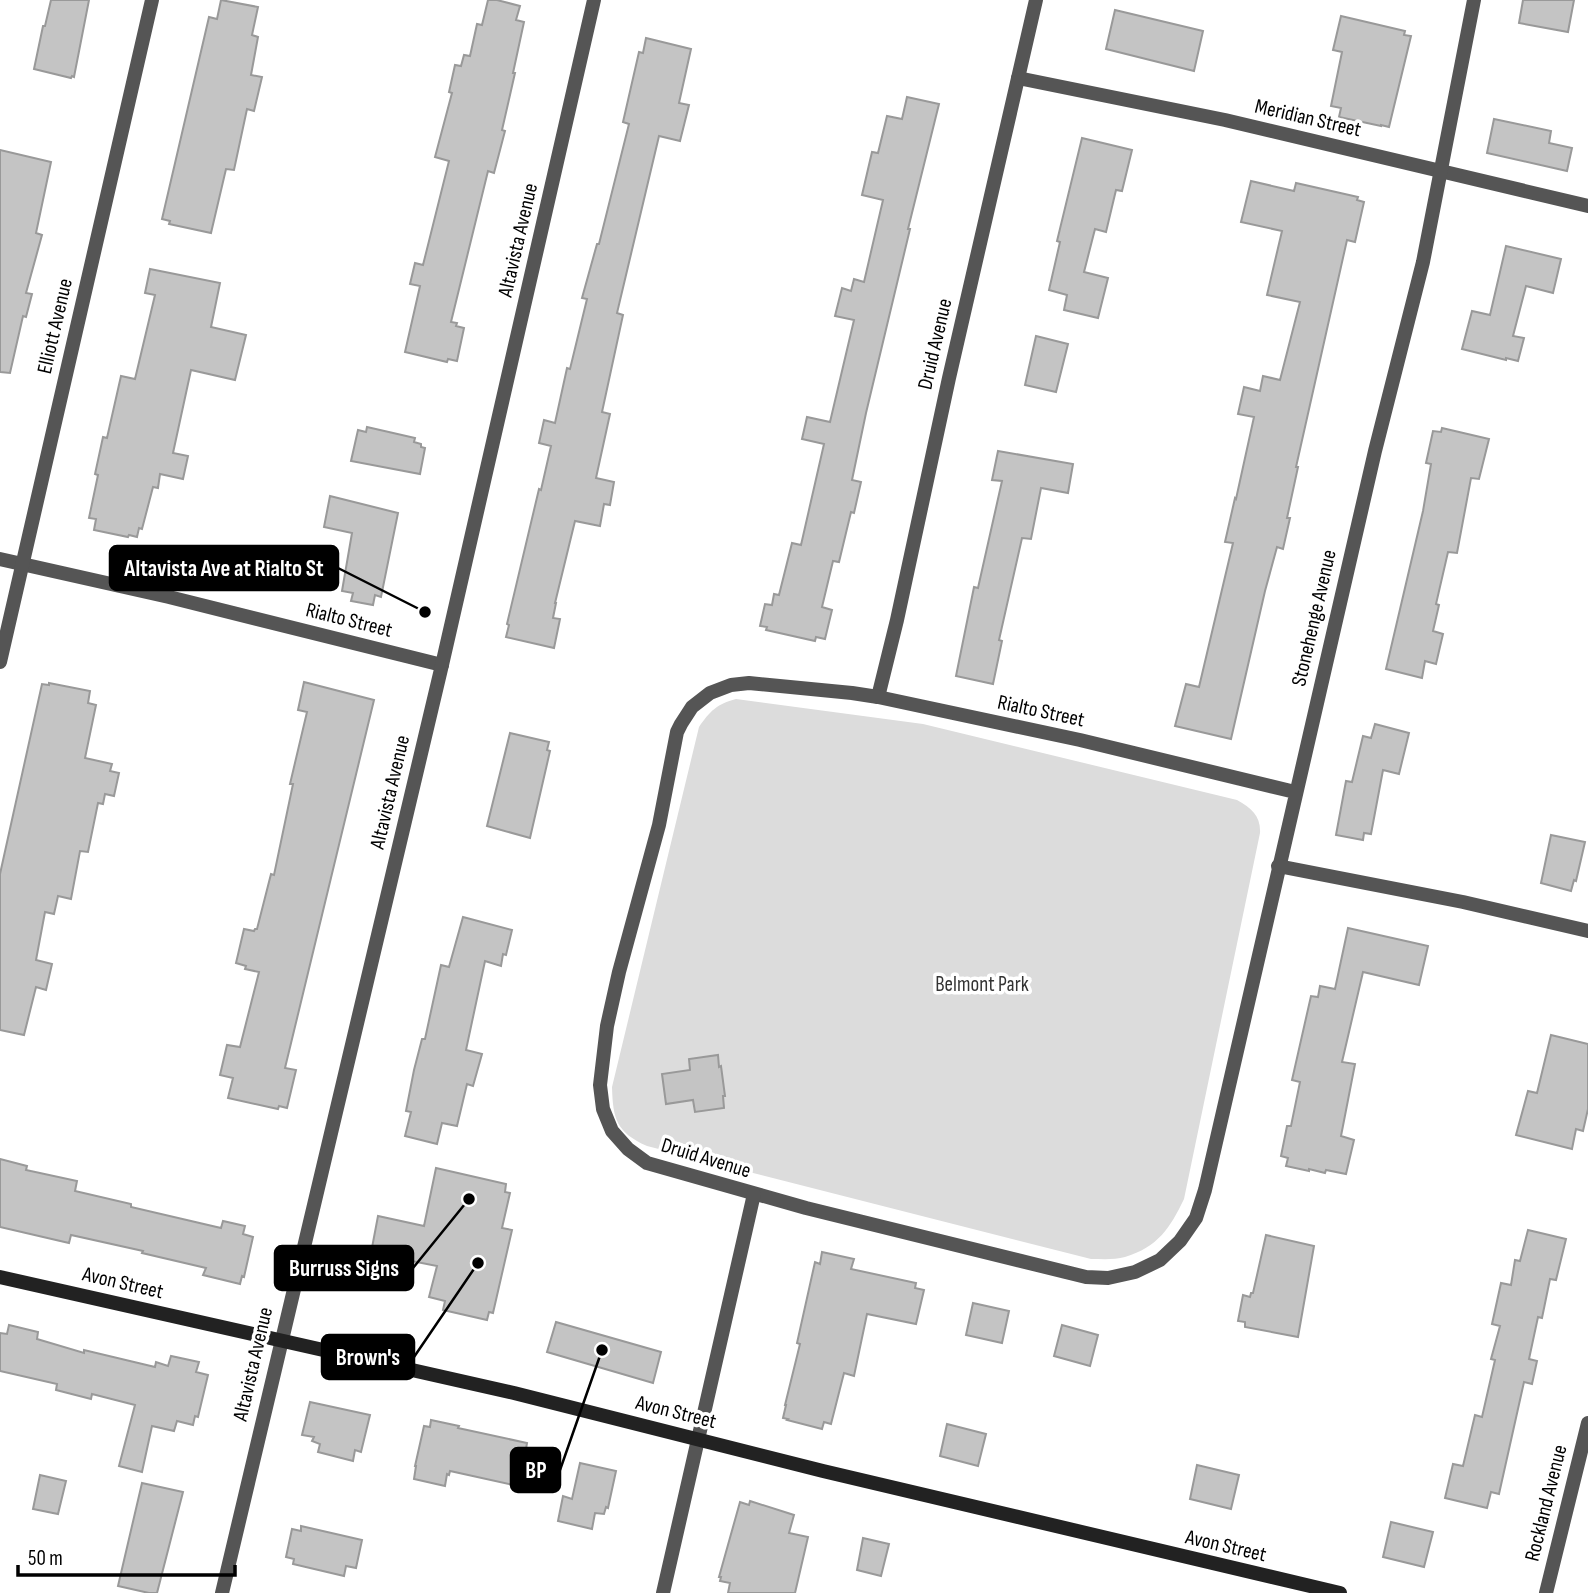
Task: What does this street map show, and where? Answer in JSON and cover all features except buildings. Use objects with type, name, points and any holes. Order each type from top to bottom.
[{"type":"main road","name":"Avon Street","points":[[0,1277],[514,1394],[823,1471],[1340,1593]]},
{"type":"street","name":"Elliott Avenue","points":[[0,662],[152,0]]},
{"type":"street","name":"Altavista Avenue","points":[[222,1593],[442,665],[594,0]]},
{"type":"street","name":"Druid Avenue","points":[[878,697],[1036,0]]},
{"type":"street","name":"Stonehenge Avenue","points":[[754,1194],[1086,1277],[1108,1278],[1135,1272],[1160,1259],[1180,1241],[1196,1218],[1232,1079],[1278,866],[1375,451],[1423,262],[1474,0]]},
{"type":"street","name":"Meridian Street","points":[[1018,78],[1226,120],[1588,206]]},
{"type":"street","name":"Rialto Street","points":[[0,559],[169,597],[442,665]]},
{"type":"street","name":"Druid Avenue","points":[[663,1593],[754,1194],[647,1163],[628,1149],[612,1131],[603,1109],[600,1086],[607,1026],[659,825],[677,732],[692,707],[710,693],[731,685],[749,683],[776,686]]},
{"type":"street","name":"Rialto Street","points":[[776,686],[878,697],[1080,740],[1295,792]]},
{"type":"street","points":[[1278,866],[1463,902],[1588,931]]},
{"type":"street","name":"Rockland Avenue","points":[[1546,1593],[1588,1423]]},
{"type":"green space","name":"Belmont Park","points":[[736,699],[923,724],[1237,800],[1254,814],[1259,822],[1260,833],[1184,1199],[1174,1219],[1154,1242],[1125,1257],[1091,1259],[647,1146],[623,1130],[615,1116],[612,1087],[699,727],[714,709]]},
{"type":"place","name":"Altavista Ave at Rialto St","points":[[425,612]]},
{"type":"place","name":"Burruss Signs","points":[[469,1199]]},
{"type":"place","name":"Brown's","points":[[478,1263]]},
{"type":"place","name":"BP","points":[[602,1350]]}]
